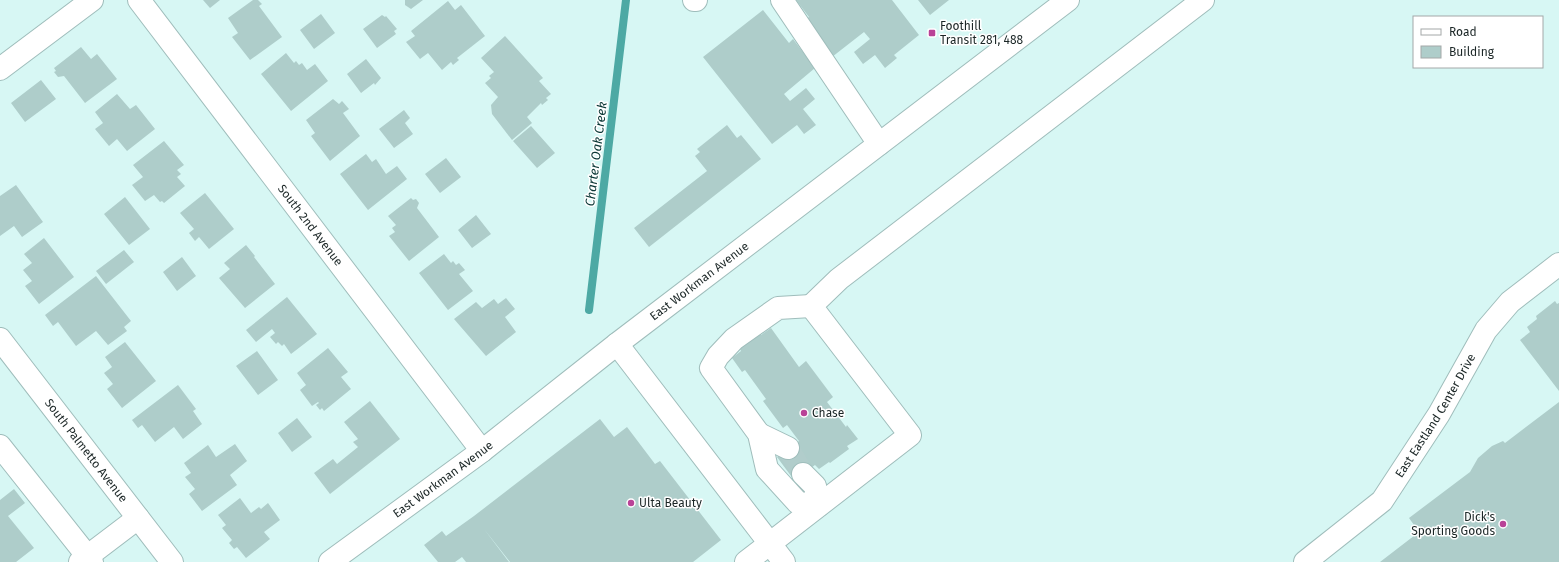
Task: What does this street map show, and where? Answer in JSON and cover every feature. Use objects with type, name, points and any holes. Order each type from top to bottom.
[{"type":"street","points":[[0,69],[92,0]]},
{"type":"street","name":"South 2nd Avenue","points":[[139,0],[482,451]]},
{"type":"street","points":[[782,0],[879,144]]},
{"type":"street","name":"East Workman Avenue","points":[[330,562],[482,451],[617,344],[1068,0]]},
{"type":"street","points":[[819,505],[798,503],[767,469],[759,434],[711,368],[718,356],[734,339],[778,308],[811,306],[839,279],[1203,0]]},
{"type":"street","name":"East Eastland Center Drive","points":[[1305,562],[1382,502],[1439,414],[1486,330],[1510,302],[1559,264]]},
{"type":"street","points":[[746,562],[910,435],[811,306]]},
{"type":"street","name":"South Palmetto Avenue","points":[[0,338],[172,562]]},
{"type":"street","points":[[617,344],[784,562]]},
{"type":"street","points":[[759,434],[788,448]]},
{"type":"street","points":[[0,446],[86,560],[138,518]]},
{"type":"street","points":[[803,474],[815,486],[819,505]]},
{"type":"building","points":[[203,0],[220,0],[210,8]]},
{"type":"building","points":[[253,0],[258,0],[262,4],[259,6],[282,37],[250,60],[232,37],[238,33],[228,18]]},
{"type":"building","points":[[405,0],[423,0],[411,9],[405,5]]},
{"type":"building","points":[[796,0],[892,0],[919,35],[894,55],[897,58],[885,68],[875,55],[863,64],[854,52],[870,39],[864,32],[832,57],[804,21],[809,17]]},
{"type":"building","points":[[918,0],[949,0],[930,15]]},
{"type":"building","points":[[448,1],[455,10],[461,5],[485,36],[457,58],[459,60],[453,65],[451,62],[442,70],[428,53],[420,59],[406,42],[415,36],[411,31]]},
{"type":"building","points":[[763,10],[789,43],[793,39],[815,68],[784,94],[790,101],[806,88],[815,99],[803,109],[816,125],[804,134],[797,125],[772,144],[703,57]]},
{"type":"building","points":[[321,14],[335,33],[314,49],[300,30]]},
{"type":"building","points":[[382,15],[385,17],[386,16],[397,29],[394,31],[396,34],[377,48],[363,29]]},
{"type":"building","points":[[505,36],[543,78],[539,81],[551,94],[546,98],[548,100],[542,105],[541,103],[527,117],[532,123],[512,140],[492,114],[491,105],[498,97],[485,83],[491,78],[489,76],[494,72],[481,58]]},
{"type":"building","points":[[81,47],[91,59],[97,54],[117,79],[85,103],[64,76],[58,77],[54,72],[56,71],[54,68]]},
{"type":"building","points":[[286,53],[294,63],[296,61],[299,65],[302,63],[307,70],[315,64],[328,81],[291,111],[261,74]]},
{"type":"building","points":[[366,59],[381,78],[375,85],[374,83],[361,93],[347,74]]},
{"type":"building","points":[[41,80],[56,99],[25,122],[11,103]]},
{"type":"building","points":[[117,94],[130,109],[136,105],[155,129],[127,151],[117,139],[109,146],[95,129],[103,123],[95,112]]},
{"type":"building","points":[[333,99],[339,104],[342,101],[349,109],[343,113],[360,136],[330,161],[311,136],[315,133],[306,120]]},
{"type":"building","points":[[404,110],[410,118],[405,123],[413,134],[394,148],[379,129]]},
{"type":"building","points":[[727,125],[737,138],[741,135],[761,159],[649,247],[634,228],[707,171],[695,156],[700,152],[697,149]]},
{"type":"building","points":[[531,126],[555,153],[537,168],[513,141]]},
{"type":"building","points":[[164,141],[184,165],[177,170],[181,174],[177,177],[185,186],[164,203],[162,201],[160,202],[154,195],[145,201],[132,185],[143,177],[133,165]]},
{"type":"building","points":[[366,154],[372,162],[376,159],[386,174],[397,166],[407,179],[368,210],[340,174]]},
{"type":"building","points":[[446,158],[461,177],[440,193],[425,174]]},
{"type":"building","points":[[16,185],[43,222],[22,237],[14,226],[0,236],[0,196]]},
{"type":"building","points":[[205,193],[234,229],[209,249],[199,237],[195,241],[189,233],[194,229],[180,213]]},
{"type":"building","points":[[125,197],[150,229],[129,245],[104,214]]},
{"type":"building","points":[[411,198],[413,200],[416,199],[419,203],[417,208],[439,237],[409,261],[389,236],[395,232],[392,228],[396,225],[388,216]]},
{"type":"building","points":[[476,215],[491,234],[472,248],[458,230]]},
{"type":"building","points":[[44,238],[74,277],[39,304],[25,286],[32,281],[23,270],[32,263],[24,254]]},
{"type":"building","points":[[246,245],[275,284],[245,308],[219,278],[230,269],[224,263]]},
{"type":"building","points":[[124,250],[134,262],[106,284],[96,271]]},
{"type":"building","points":[[444,254],[451,263],[453,261],[456,265],[459,263],[465,270],[459,274],[473,291],[448,310],[419,273]]},
{"type":"building","points":[[182,257],[196,276],[177,291],[163,272]]},
{"type":"building","points":[[96,276],[131,321],[124,327],[127,331],[108,345],[96,331],[76,346],[58,322],[53,326],[45,315]]},
{"type":"building","points":[[287,297],[317,334],[291,354],[284,344],[282,346],[278,342],[276,344],[270,337],[275,333],[272,329],[256,342],[246,330]]},
{"type":"building","points":[[506,298],[515,309],[505,317],[516,332],[486,356],[454,319],[476,302],[482,308],[494,299],[498,304]]},
{"type":"building","points":[[1555,301],[1557,304],[1559,303],[1559,391],[1520,340],[1530,332],[1527,327],[1537,319],[1536,316]]},
{"type":"building","name":"Chase","points":[[771,328],[799,367],[806,361],[833,397],[827,402],[846,427],[847,425],[858,439],[847,446],[849,449],[830,463],[829,462],[819,469],[815,465],[794,480],[777,457],[799,441],[787,425],[783,428],[763,401],[766,399],[745,370],[742,372],[732,358],[741,351],[739,347],[759,333],[761,335]]},
{"type":"building","points":[[125,342],[156,381],[122,408],[107,389],[113,384],[104,373],[112,367],[105,357]]},
{"type":"building","points":[[328,348],[348,372],[341,377],[351,389],[324,411],[322,408],[320,410],[316,405],[319,403],[318,402],[312,406],[300,390],[306,385],[297,373]]},
{"type":"building","points":[[257,351],[278,380],[258,395],[236,366]]},
{"type":"building","points":[[178,385],[196,409],[193,411],[202,424],[183,439],[174,427],[155,442],[142,425],[138,428],[132,420]]},
{"type":"building","points":[[370,401],[400,439],[330,494],[314,473],[333,459],[337,464],[358,447],[353,442],[358,439],[344,422]]},
{"type":"building","points":[[1559,402],[1559,562],[1380,562],[1419,532],[1409,518],[1470,472],[1478,458],[1492,446],[1503,441],[1505,443]]},
{"type":"building","points":[[297,418],[312,437],[292,452],[278,433]]},
{"type":"building","points":[[600,419],[614,437],[627,427],[655,464],[660,461],[721,540],[693,562],[510,562],[484,529],[509,562],[466,562],[462,557],[455,562],[438,562],[424,545],[442,531],[446,536],[474,516]]},
{"type":"building","points":[[235,444],[247,461],[230,475],[237,485],[202,511],[189,494],[195,489],[185,477],[191,473],[184,463],[208,445],[216,457]]},
{"type":"building","points":[[14,489],[25,503],[8,516],[34,548],[16,562],[0,562],[0,500]]},
{"type":"building","points":[[240,498],[251,513],[259,507],[261,509],[268,503],[280,520],[264,532],[270,539],[246,558],[237,547],[234,549],[229,543],[232,540],[222,528],[226,525],[218,515]]},
{"type":"waterway","name":"Charter Oak Creek","points":[[589,310],[626,0]]},
{"type":"tunnel","points":[[788,448],[803,474]]},
{"type":"place","name":"Foothill Transit 281, 488","points":[[932,33]]},
{"type":"place","name":"Chase","points":[[804,413]]},
{"type":"place","name":"Ulta Beauty","points":[[631,503]]},
{"type":"place","name":"Dick's Sporting Goods","points":[[1503,524]]}]
